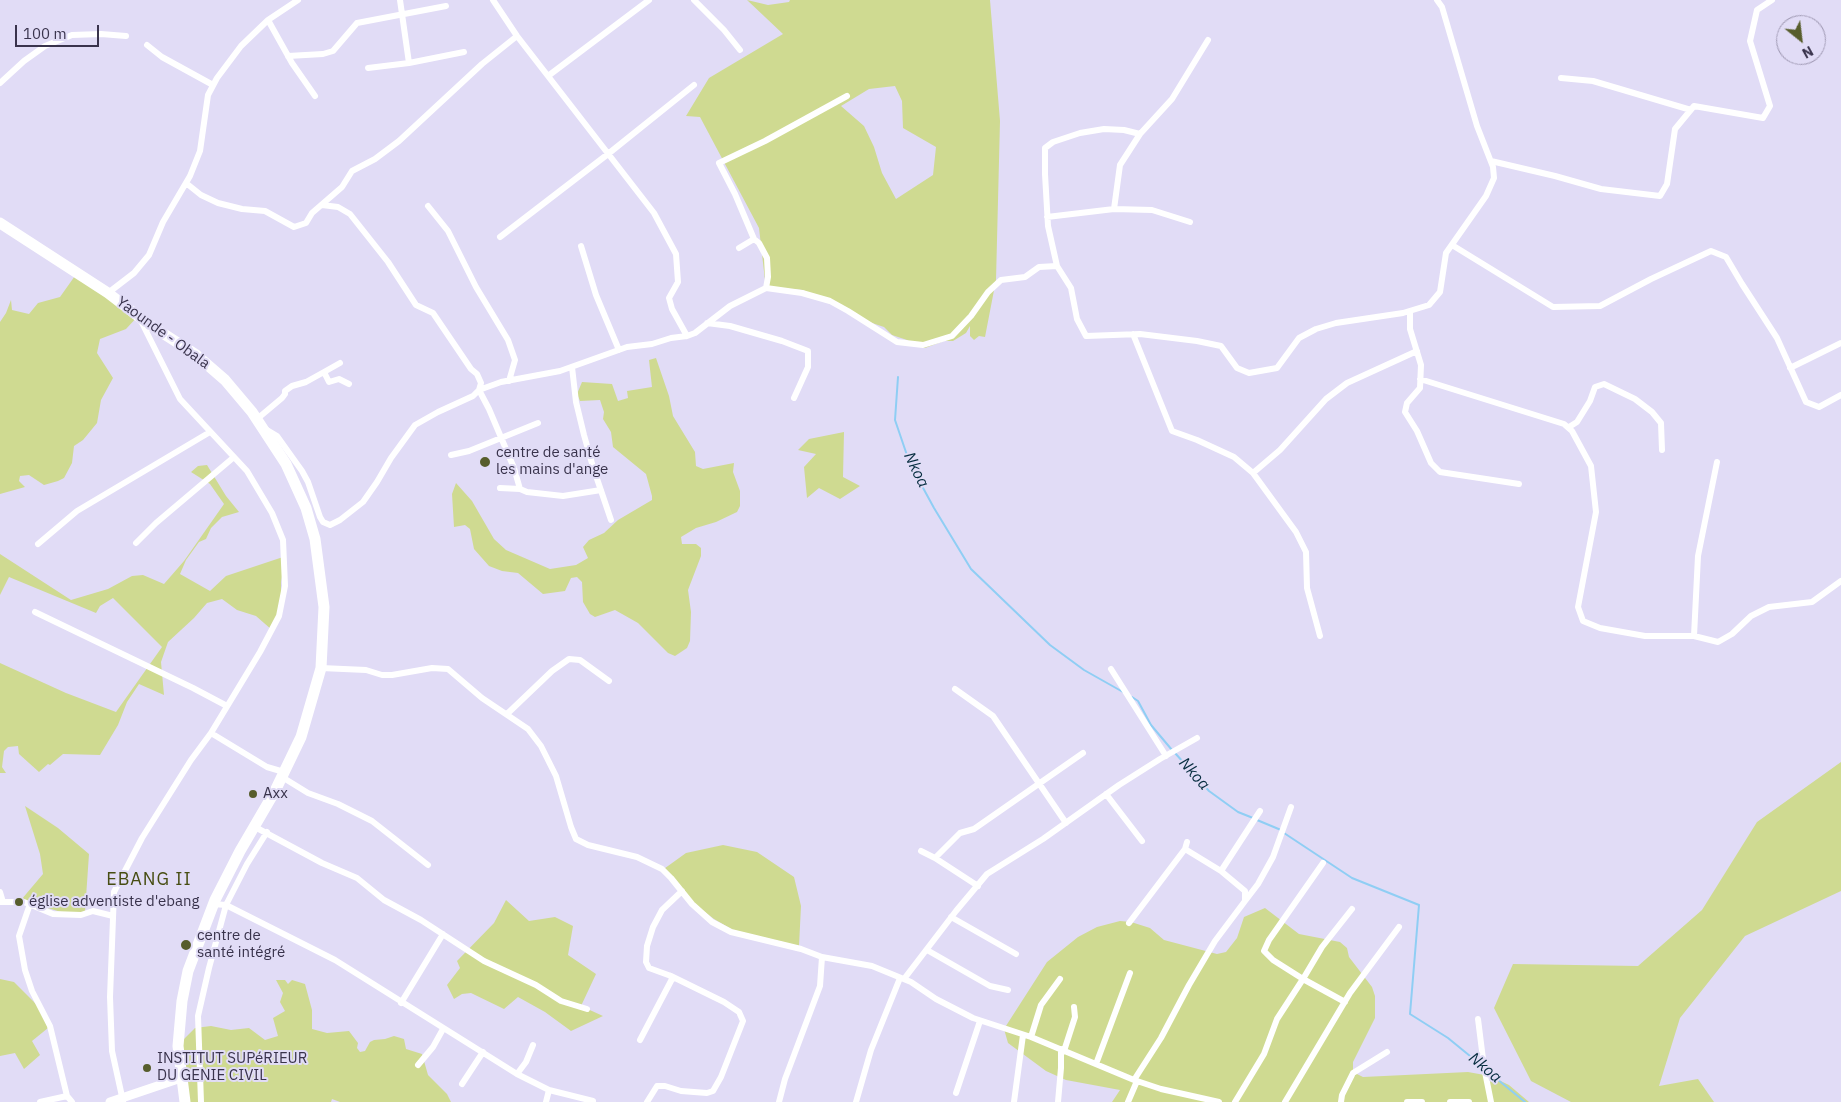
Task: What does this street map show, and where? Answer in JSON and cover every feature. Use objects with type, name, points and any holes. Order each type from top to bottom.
[{"type":"highway","name":"Yaounde - Obala","points":[[0,223],[108,293],[195,354],[225,380],[260,423],[286,464],[306,508],[315,539],[324,607],[321,668],[301,737],[283,775],[213,904],[188,970],[178,1046],[185,1102]]},
{"type":"street","points":[[108,293],[134,273],[149,255],[163,222],[186,183],[200,151],[208,96],[213,85],[241,46],[268,20],[298,0]]},
{"type":"street","points":[[400,0],[409,63]]},
{"type":"street","points":[[493,0],[517,36],[654,213],[676,254],[678,282],[669,298],[672,309],[687,336]]},
{"type":"street","points":[[548,76],[648,0]]},
{"type":"street","points":[[694,0],[724,30],[740,50]]},
{"type":"street","points":[[1140,134],[1124,130],[1104,129],[1080,133],[1053,142],[1045,148],[1048,217],[1057,266],[1071,288],[1077,319],[1086,336],[1140,334],[1221,346],[1237,368],[1249,373],[1277,368],[1299,338],[1316,329],[1336,322],[1410,311],[1430,305],[1440,292],[1446,253],[1486,196],[1494,178],[1491,161],[1477,126],[1442,7],[1437,0]]},
{"type":"street","points":[[1491,161],[1601,189],[1660,196],[1667,184],[1675,129],[1694,106],[1763,118],[1770,106],[1750,41],[1757,10],[1772,0]]},
{"type":"street","points":[[288,56],[323,54],[333,51],[357,23],[446,6]]},
{"type":"street","points":[[268,20],[288,56],[315,96]]},
{"type":"street","points":[[0,83],[24,61],[45,46],[72,35],[102,34],[126,36]]},
{"type":"street","points":[[186,183],[201,195],[218,203],[242,209],[265,211],[294,227],[306,223],[312,213],[342,187],[352,171],[375,159],[399,141],[482,64],[517,36]]},
{"type":"street","points":[[1114,209],[1120,165],[1140,134],[1172,99],[1208,40]]},
{"type":"street","points":[[147,45],[162,57],[213,85]]},
{"type":"street","points":[[368,68],[409,63],[464,52]]},
{"type":"street","points":[[1561,78],[1593,81],[1691,110]]},
{"type":"street","points":[[500,237],[694,85]]},
{"type":"street","points":[[766,288],[768,277],[767,258],[759,243],[754,239],[739,202],[719,163],[765,141],[847,96]]},
{"type":"street","points":[[322,205],[338,207],[350,214],[388,262],[416,305],[433,313],[471,369],[477,374],[481,383],[479,390],[514,468],[520,489]]},
{"type":"street","points":[[428,206],[448,231],[476,287],[508,340],[515,360],[509,381]]},
{"type":"street","points":[[1048,217],[1114,209],[1152,210],[1190,222]]},
{"type":"street","points":[[739,248],[754,239]]},
{"type":"street","points":[[1452,245],[1553,307],[1600,306],[1711,250],[1726,257],[1777,338],[1806,402],[1819,407],[1841,395]]},
{"type":"street","points":[[581,246],[596,294],[619,350]]},
{"type":"street","points":[[340,363],[306,382],[292,386],[285,391],[282,398],[260,423],[277,436],[302,471],[308,482],[320,517],[330,525],[340,520],[363,502],[415,425],[473,396],[479,390],[509,381],[572,367],[632,346],[652,344],[687,336],[695,333],[730,306],[766,288],[802,292],[830,301],[897,342],[923,345],[952,336],[971,316],[988,292],[1001,280],[1025,277],[1039,267],[1057,266]]},
{"type":"street","points":[[1410,311],[1410,329],[1421,365],[1420,388],[1407,403],[1405,412],[1417,431],[1431,463],[1440,472],[1519,484]]},
{"type":"street","points":[[122,1100],[112,1051],[110,997],[114,892],[142,838],[191,760],[211,733],[279,616],[285,586],[283,540],[272,513],[247,471],[180,399],[140,317]]},
{"type":"street","points":[[707,323],[730,326],[782,340],[808,351],[808,367],[794,398]]},
{"type":"street","points":[[1133,334],[1172,431],[1234,457],[1253,473],[1296,532],[1306,552],[1307,588],[1320,636]]},
{"type":"street","points":[[1790,368],[1841,343]]},
{"type":"street","points":[[1253,473],[1280,450],[1326,399],[1347,382],[1416,351]]},
{"type":"street","points":[[572,367],[576,402],[592,467],[611,520]]},
{"type":"street","points":[[324,372],[329,382],[339,379],[349,384]]},
{"type":"street","points":[[1420,379],[1564,424],[1572,431],[1591,466],[1596,512],[1578,607],[1583,621],[1600,628],[1645,636],[1694,636],[1718,642],[1732,634],[1751,616],[1769,607],[1812,602],[1841,581]]},
{"type":"street","points":[[1568,427],[1577,422],[1590,401],[1595,387],[1604,384],[1635,399],[1652,412],[1661,423],[1662,450]]},
{"type":"street","points":[[451,455],[469,451],[538,423]]},
{"type":"street","points":[[38,544],[77,511],[210,432]]},
{"type":"street","points":[[136,543],[156,522],[234,457]]},
{"type":"street","points":[[1694,636],[1698,556],[1717,462]]},
{"type":"street","points":[[500,488],[520,489],[527,492],[563,496],[601,490]]},
{"type":"street","points":[[35,612],[227,706]]},
{"type":"street","points":[[507,714],[552,670],[569,659],[580,660],[609,680]]},
{"type":"street","points":[[321,668],[366,670],[392,676],[432,668],[447,668],[482,698],[528,729],[541,746],[556,776],[576,839],[588,845],[637,857],[662,869],[712,922],[731,932],[801,949],[822,957],[872,966],[902,979],[980,1021],[1031,1037],[1161,1089],[1219,1102]]},
{"type":"street","points":[[1111,669],[1166,756]]},
{"type":"street","points":[[955,689],[994,716],[1066,823]]},
{"type":"street","points":[[211,733],[283,775],[308,793],[338,804],[372,821],[428,865]]},
{"type":"street","points":[[856,1102],[871,1050],[902,979],[987,874],[1066,823],[1106,794],[1197,738]]},
{"type":"street","points":[[935,858],[960,833],[974,829],[1083,753]]},
{"type":"street","points":[[1106,794],[1142,841]]},
{"type":"street","points":[[1128,1102],[1136,1080],[1161,1038],[1188,985],[1215,941],[1258,884],[1273,857],[1291,807]]},
{"type":"street","points":[[1221,871],[1260,811]]},
{"type":"street","points":[[255,827],[357,878],[384,900],[443,934],[484,961],[536,985],[561,1001],[587,1009]]},
{"type":"street","points":[[201,1102],[198,1016],[209,968],[226,905],[247,864],[267,832]]},
{"type":"street","points":[[1129,923],[1186,845],[1245,890],[1245,901]]},
{"type":"street","points":[[921,851],[978,886]]},
{"type":"street","points":[[1323,863],[1268,940],[1264,951],[1273,960],[1303,979],[1345,1002]]},
{"type":"street","points":[[647,1102],[656,1086],[665,1086],[681,1091],[707,1093],[713,1091],[743,1021],[739,1012],[724,1002],[649,968],[646,962],[646,954],[653,926],[662,910],[682,891]]},
{"type":"street","points":[[0,892],[1,902],[30,904],[54,914],[81,915],[93,911],[113,916]]},
{"type":"street","points":[[30,904],[18,936],[25,970],[32,991],[50,1026],[67,1096],[72,1102]]},
{"type":"street","points":[[213,904],[226,905],[334,960],[517,1074],[549,1090],[593,1101]]},
{"type":"street","points":[[1235,1102],[1264,1054],[1276,1019],[1322,947],[1352,909]]},
{"type":"street","points":[[951,918],[1016,954]]},
{"type":"street","points":[[1285,1102],[1345,1002],[1399,927]]},
{"type":"street","points":[[402,1003],[443,934]]},
{"type":"street","points":[[927,950],[990,986],[1008,990]]},
{"type":"street","points":[[779,1102],[785,1080],[820,986],[822,957]]},
{"type":"street","points":[[1096,1064],[1130,972]]},
{"type":"street","points":[[640,1040],[672,979],[670,976]]},
{"type":"street","points":[[1031,1037],[1041,1005],[1060,979]]},
{"type":"street","points":[[1058,1102],[1062,1050],[1075,1017],[1074,1007]]},
{"type":"street","points":[[1478,1019],[1491,1102]]},
{"type":"street","points":[[956,1093],[980,1021]]},
{"type":"street","points":[[418,1065],[433,1047],[443,1029]]},
{"type":"street","points":[[1014,1102],[1023,1035]]},
{"type":"street","points":[[517,1074],[526,1062],[533,1045]]},
{"type":"street","points":[[462,1084],[484,1052]]},
{"type":"street","points":[[1341,1102],[1342,1095],[1353,1073],[1387,1052]]},
{"type":"street","points":[[110,1102],[122,1100],[181,1078]]},
{"type":"street","points":[[546,1102],[549,1090]]},
{"type":"street","points":[[40,1102],[67,1096]]},
{"type":"street","points":[[1407,1102],[1422,1102]]},
{"type":"street","points":[[1450,1102],[1469,1102]]},
{"type":"green space","points":[[747,0],[768,5],[789,2],[790,0],[990,0],[1000,121],[996,280],[985,337],[979,336],[974,340],[970,336],[970,326],[966,333],[953,341],[944,341],[925,348],[892,335],[884,327],[854,317],[830,302],[803,290],[766,289],[759,228],[700,117],[686,116],[709,78],[783,34]],"holes":[[[895,86],[902,101],[903,128],[936,147],[933,175],[896,199],[882,173],[874,147],[864,126],[841,106],[869,89]]]},
{"type":"green space","points":[[77,273],[139,315],[126,329],[100,339],[97,353],[113,378],[101,400],[97,423],[83,440],[74,446],[72,463],[64,478],[44,485],[29,475],[20,476],[19,481],[25,487],[0,494],[0,322],[11,300],[12,310],[29,314],[38,303],[60,297]]},
{"type":"green space","points":[[656,358],[669,396],[673,416],[695,452],[696,466],[703,469],[734,463],[733,472],[740,491],[740,506],[737,512],[716,522],[696,528],[681,537],[682,544],[696,544],[701,548],[701,556],[688,590],[691,612],[690,641],[687,648],[675,656],[668,653],[638,623],[615,610],[595,617],[590,614],[583,602],[582,582],[577,577],[571,578],[565,591],[543,594],[518,573],[502,571],[489,566],[474,549],[470,529],[465,525],[454,527],[452,494],[456,483],[472,501],[494,539],[506,550],[550,569],[576,565],[588,558],[583,547],[589,540],[604,533],[618,520],[652,500],[652,496],[646,474],[613,447],[611,432],[603,419],[604,412],[600,400],[580,401],[577,394],[582,382],[612,384],[618,401],[628,398],[627,391],[652,387],[649,360]]},
{"type":"green space","points":[[844,432],[843,477],[860,486],[840,499],[819,488],[807,498],[804,467],[816,454],[798,450],[809,439]]},
{"type":"green space","points":[[207,465],[226,496],[239,512],[222,517],[211,528],[206,539],[199,542],[186,560],[180,574],[210,591],[226,576],[286,556],[281,582],[281,612],[272,630],[256,616],[237,610],[222,599],[207,603],[168,642],[161,662],[164,695],[139,684],[127,702],[118,725],[100,755],[63,754],[39,772],[19,754],[18,746],[8,747],[4,751],[2,767],[6,773],[0,773],[0,663],[66,693],[116,712],[162,647],[113,598],[100,606],[96,613],[9,577],[0,595],[0,554],[71,600],[108,589],[132,576],[143,575],[164,584],[184,561],[224,504],[210,484],[191,472],[198,466]]},
{"type":"green space","points":[[1841,762],[1841,891],[1745,936],[1680,1018],[1659,1086],[1698,1079],[1714,1102],[1571,1102],[1531,1081],[1494,1008],[1513,964],[1638,966],[1702,910],[1757,822]]},
{"type":"green space","points":[[25,806],[58,828],[89,854],[85,912],[61,912],[21,900],[43,874],[40,854]]},
{"type":"green space","points":[[723,845],[757,852],[794,877],[801,906],[799,946],[733,930],[714,919],[693,903],[661,871],[686,853]]},
{"type":"green space","points":[[506,900],[529,921],[555,917],[573,926],[568,955],[596,974],[581,1006],[603,1016],[571,1031],[545,1012],[518,997],[504,1009],[471,993],[462,994],[454,999],[447,985],[460,968],[457,961],[494,923]]},
{"type":"green space","points":[[1265,908],[1299,934],[1340,942],[1347,948],[1349,957],[1372,987],[1375,996],[1375,1018],[1353,1062],[1353,1072],[1363,1077],[1468,1072],[1490,1076],[1509,1085],[1529,1102],[1112,1102],[1120,1090],[1066,1080],[1046,1071],[1008,1043],[1004,1029],[1047,962],[1078,937],[1097,927],[1120,921],[1131,922],[1150,928],[1164,940],[1217,954],[1226,952],[1237,938],[1244,917]]},
{"type":"green space","points":[[0,979],[14,982],[39,1007],[48,1028],[32,1041],[40,1055],[24,1069],[15,1053],[0,1056]]},
{"type":"green space","points":[[276,980],[285,980],[288,984],[292,980],[305,984],[312,1010],[312,1029],[327,1033],[349,1031],[358,1043],[357,1048],[360,1052],[365,1051],[370,1042],[374,1040],[394,1036],[404,1039],[406,1049],[422,1054],[428,1075],[447,1094],[451,1102],[340,1102],[332,1099],[331,1102],[185,1102],[180,1043],[195,1028],[211,1026],[231,1030],[249,1028],[265,1040],[278,1036],[273,1018],[285,1011],[280,1002],[283,993]]},
{"type":"waterway","name":"Nkoa","points":[[898,377],[895,420],[910,464],[971,569],[1050,645],[1084,670],[1123,692]]},
{"type":"waterway","name":"Nkoa","points":[[1132,697],[1138,701],[1151,725],[1172,750]]},
{"type":"waterway","name":"Nkoa","points":[[1175,753],[1209,791],[1238,812],[1253,818]]},
{"type":"waterway","name":"Nkoa","points":[[1257,820],[1281,830]]},
{"type":"waterway","name":"Nkoa","points":[[1284,833],[1352,878],[1419,905],[1410,1014],[1448,1038],[1481,1065]]},
{"type":"waterway","name":"Nkoa","points":[[1486,1070],[1525,1102]]},
{"type":"place","name":"centre de santé les mains d'ange","points":[[485,462]]},
{"type":"place","name":"Axx","points":[[253,794]]},
{"type":"place","name":"église adventiste d'ebang","points":[[19,902]]},
{"type":"place","name":"centre de santé intégré","points":[[186,945]]},
{"type":"place","name":"INSTITUT SUPéRIEUR DU GENIE CIVIL","points":[[147,1068]]},
{"type":"district","name":"EBANG II","points":[[149,880]]}]
